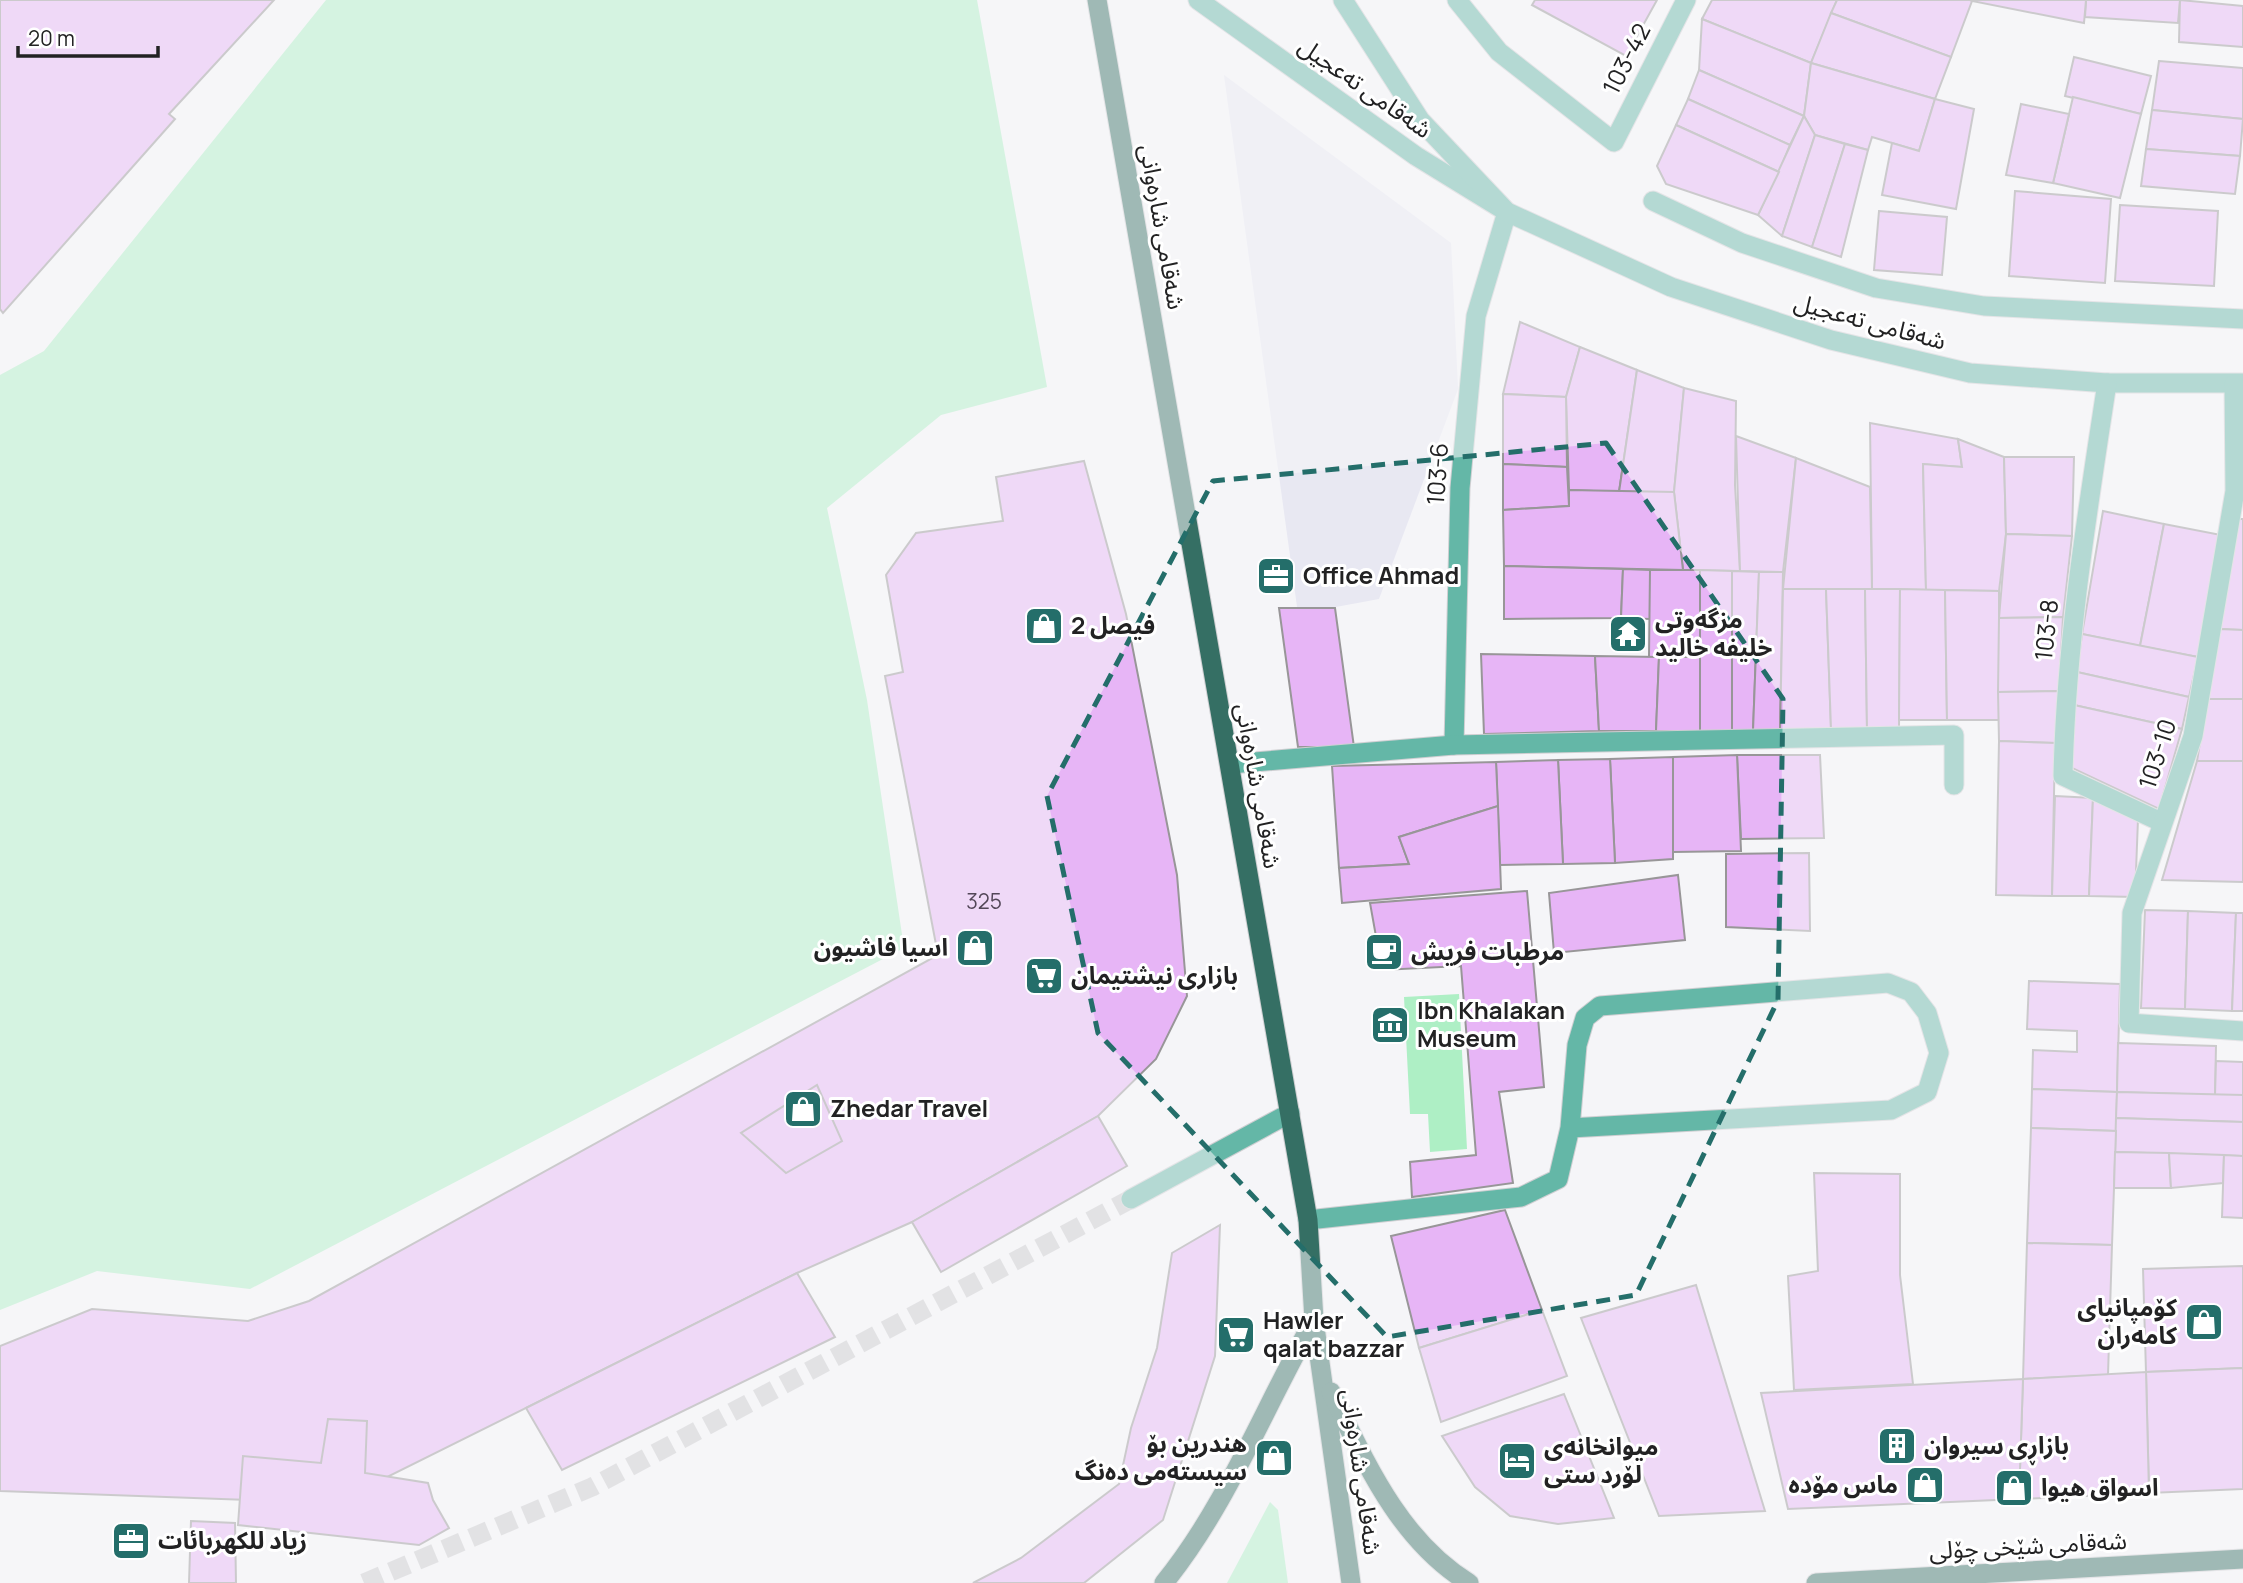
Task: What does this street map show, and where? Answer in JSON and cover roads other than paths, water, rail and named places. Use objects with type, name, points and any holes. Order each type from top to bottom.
[{"type":"main road","name":"شەقامی شارەوانی","points":[[1097,0],[1308,1220],[1314,1320],[1351,1583]]},
{"type":"main road","points":[[1164,1583],[1233,1479],[1281,1379],[1314,1320]]},
{"type":"main road","points":[[1323,1376],[1376,1483],[1399,1518],[1450,1572],[1469,1583]]},
{"type":"main road","name":"شەقامی شێخی چۆلی","points":[[1816,1583],[2243,1559]]},
{"type":"street","name":"شەقامی تەعجیل","points":[[1198,0],[1416,156],[1507,212],[1671,287],[1831,340],[1969,373],[2107,383],[2238,383]]},
{"type":"street","name":"شەقامی تەعجیل","points":[[1343,0],[1420,120],[1507,212]]},
{"type":"street","name":"103-42","points":[[1458,0],[1499,52],[1614,142],[1686,0]]},
{"type":"street","points":[[1653,201],[1742,243],[1875,288],[1984,306],[2243,319]]},
{"type":"street","name":"103-6","points":[[1454,745],[1461,488],[1476,316],[1507,212]]},
{"type":"street","name":"103-8","points":[[2107,383],[2077,578],[2065,703],[2063,776],[2161,822]]},
{"type":"street","name":"103-10","points":[[2238,383],[2235,491],[2193,736],[2161,822],[2151,864],[2132,913],[2129,1023],[2243,1031]]},
{"type":"street","points":[[1230,764],[1454,745],[1954,735],[1954,785]]},
{"type":"street","points":[[1308,1220],[1521,1197],[1558,1179],[1570,1128],[1577,1045],[1585,1018],[1600,1006],[1888,983],[1911,992],[1927,1013],[1939,1054],[1927,1092],[1891,1110],[1570,1128]]},
{"type":"street","points":[[1131,1199],[1290,1113]]},
{"type":"tunnel","points":[[364,1583],[592,1487],[1131,1199]]},
{"type":"place","name":"Office Ahmad","points":[[1276,576]]},
{"type":"place","name":"فيصل 2","points":[[1044,626]]},
{"type":"place","name":"مزگه‌وتی خلیفه‌ خالید","points":[[1628,634]]},
{"type":"place","name":"اسيا فاشيون","points":[[975,948]]},
{"type":"place","name":"مرطبات فريش","points":[[1384,952]]},
{"type":"place","name":"بازاری نیشتیمان","points":[[1044,976]]},
{"type":"place","name":"Ibn Khalakan Museum","points":[[1390,1025]]},
{"type":"place","name":"Zhedar Travel","points":[[803,1109]]},
{"type":"place","name":"کۆمپانیای کامەران","points":[[2204,1322]]},
{"type":"place","name":"Hawler qalat bazzar","points":[[1236,1335]]},
{"type":"place","name":"بازاڕی سیروان","points":[[1897,1446]]},
{"type":"place","name":"ھندرین بۆ سیستەمی دەنگ","points":[[1274,1458]]},
{"type":"place","name":"میوانخانەی لۆرد ستی","points":[[1517,1461]]},
{"type":"place","name":"ماس مۆدە","points":[[1925,1485]]},
{"type":"place","name":"اسواق هيوا","points":[[2014,1488]]},
{"type":"place","name":"زياد للكهربائات","points":[[131,1541]]}]
